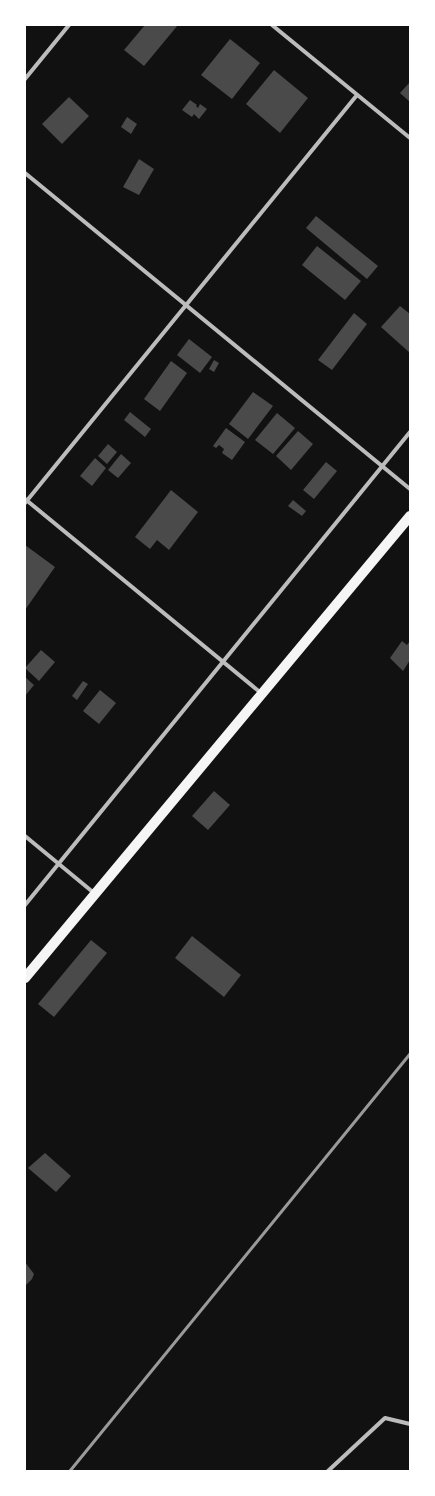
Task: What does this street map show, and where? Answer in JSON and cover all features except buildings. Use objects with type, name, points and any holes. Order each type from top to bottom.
[{"type":"main road","points":[[25,978],[94,893],[410,516]]},
{"type":"street","points":[[25,79],[69,25]]},
{"type":"street","points":[[272,25],[410,138]]},
{"type":"street","points":[[261,693],[26,501],[358,95]]},
{"type":"street","points":[[25,173],[410,489]]},
{"type":"street","points":[[25,905],[410,432]]},
{"type":"street","points":[[25,836],[94,893]]},
{"type":"street","points":[[328,1471],[385,1418],[410,1424]]},
{"type":"railway","points":[[70,1471],[410,1054]]}]
